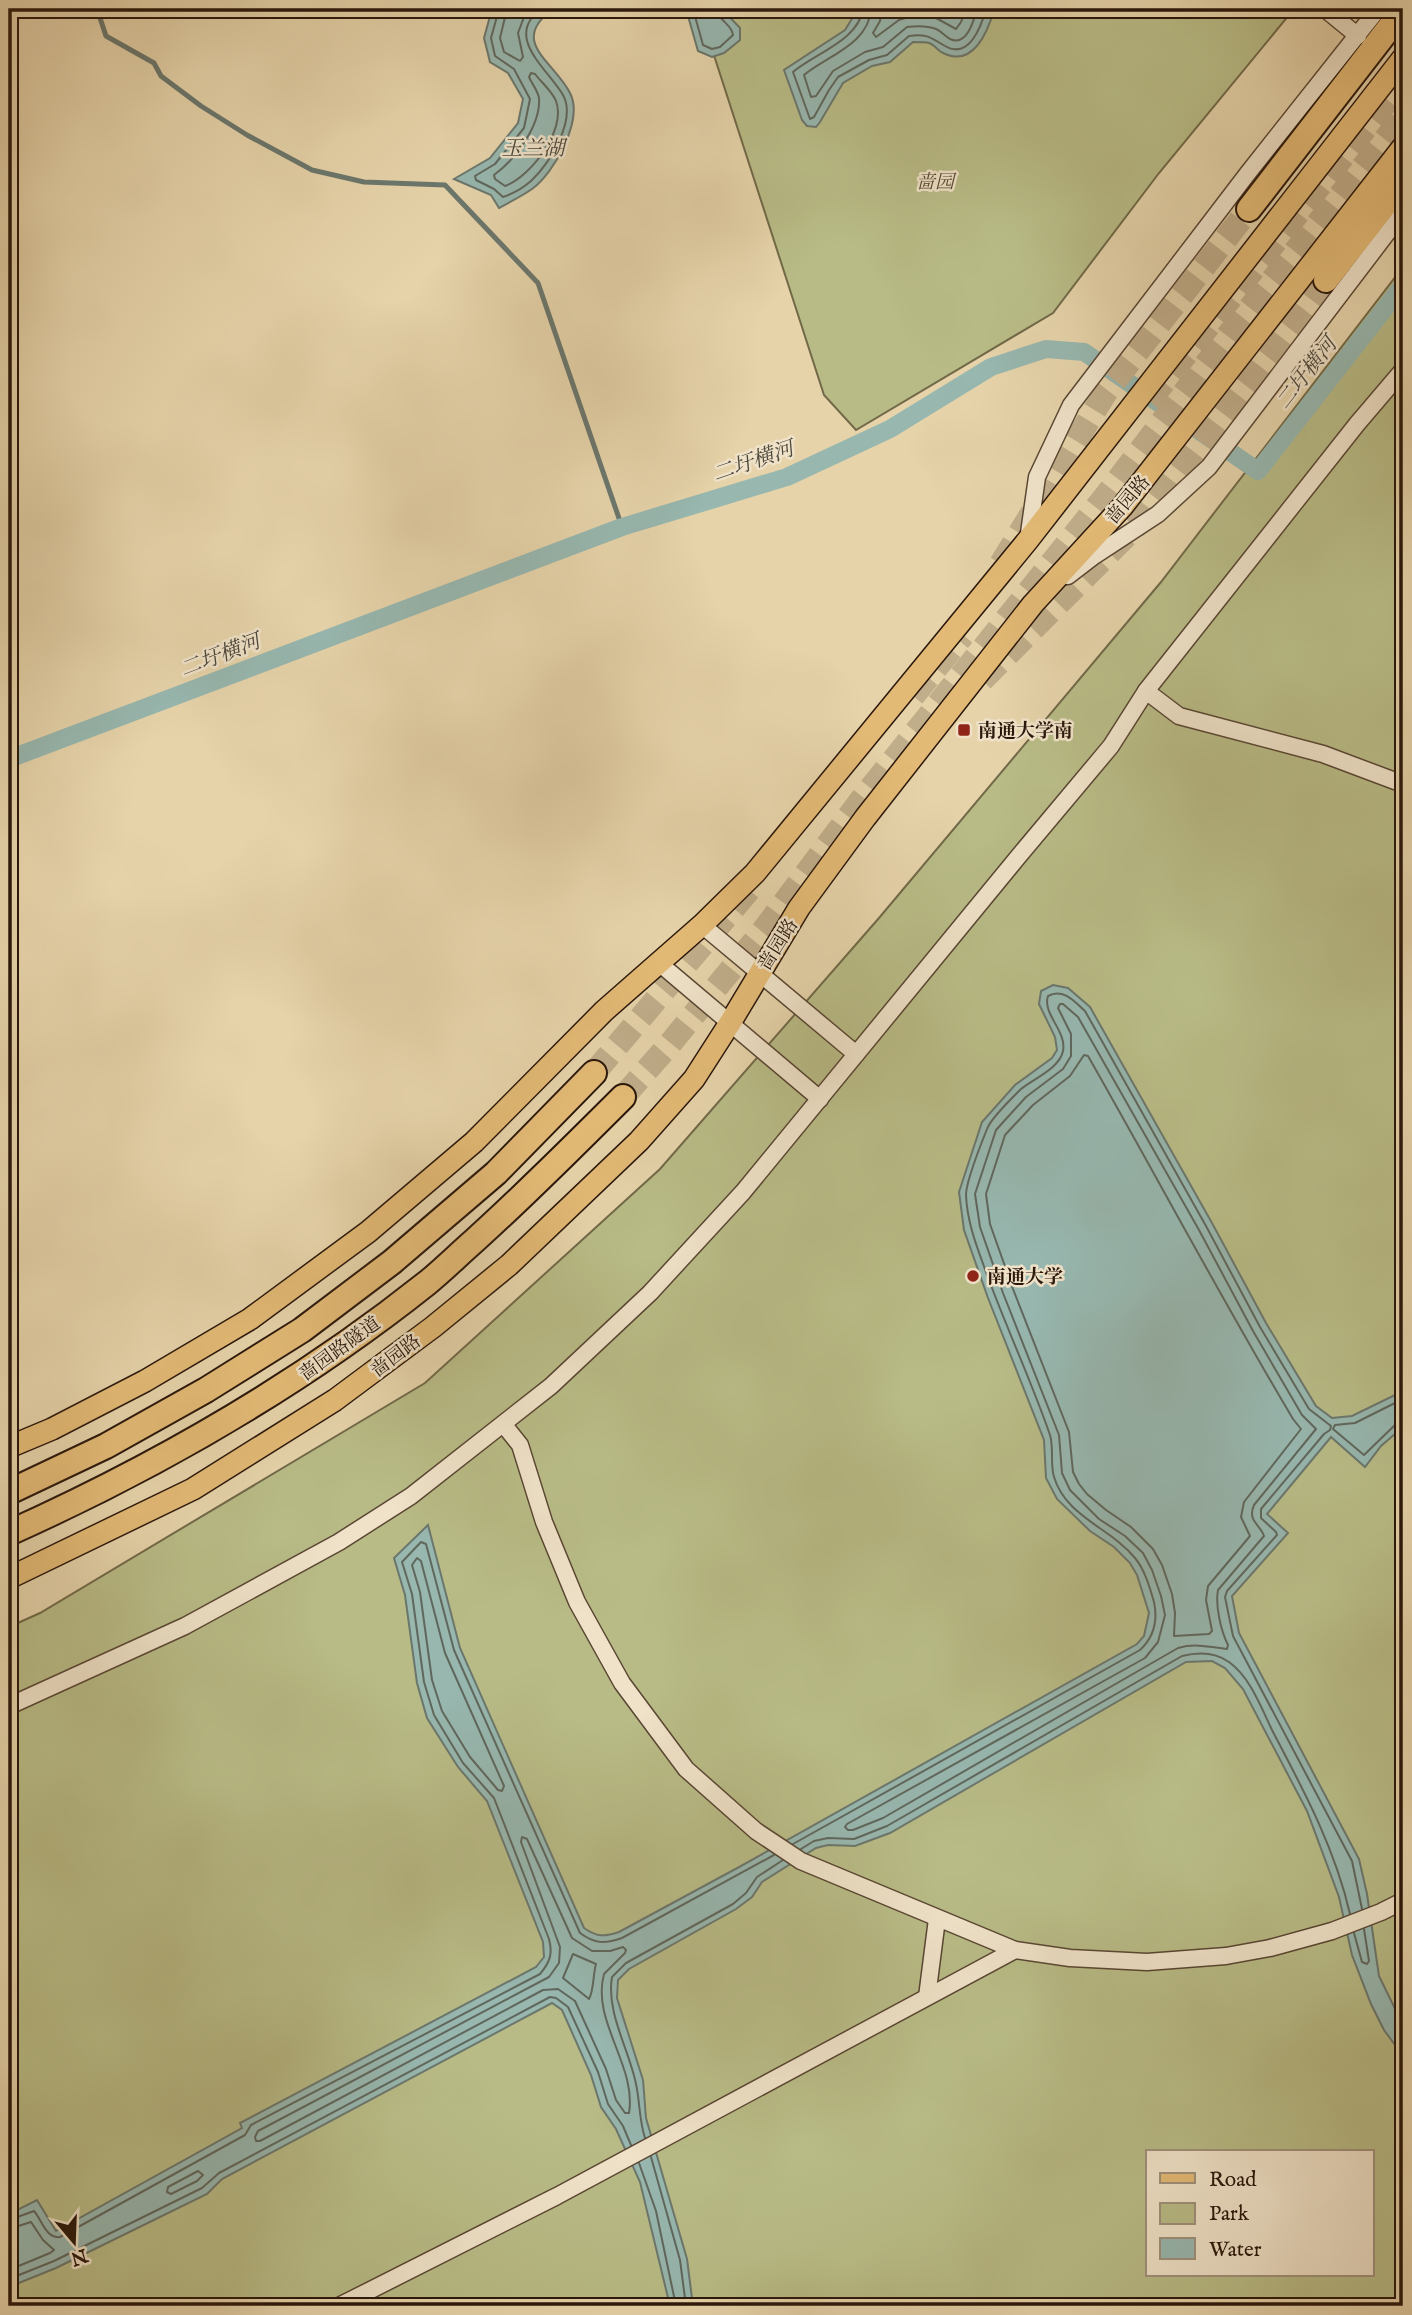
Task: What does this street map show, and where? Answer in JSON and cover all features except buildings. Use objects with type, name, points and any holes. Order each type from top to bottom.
[{"type":"highway","points":[[1248,209],[1403,10]]},
{"type":"highway","points":[[1326,280],[1403,181]]},
{"type":"highway","name":"啬园路隧道","points":[[9,1492],[117,1440],[206,1390],[302,1330],[392,1262],[496,1173],[594,1073]]},
{"type":"highway","name":"啬园路隧道","points":[[9,1534],[134,1473],[228,1422],[321,1363],[428,1282],[520,1199],[623,1097]]},
{"type":"main road","points":[[9,1447],[52,1429],[145,1381],[250,1319],[368,1232],[474,1142],[604,1011],[702,925],[755,873],[1028,540],[1403,58]]},
{"type":"main road","name":"啬园路","points":[[9,1578],[193,1489],[335,1400],[433,1327],[509,1265],[639,1141],[694,1079],[799,908],[865,818],[1034,604],[1122,507],[1403,147]]},
{"type":"street","points":[[1325,9],[1358,36]]},
{"type":"street","points":[[1028,540],[1037,477],[1072,405],[1248,173],[1378,9]]},
{"type":"street","points":[[1034,604],[1094,556],[1158,514],[1209,467],[1403,212]]},
{"type":"street","points":[[9,1706],[185,1626],[253,1587],[284,1573],[411,1496],[551,1386],[650,1293],[743,1192],[1111,746],[1146,691],[1357,424],[1403,370]]},
{"type":"street","points":[[1146,691],[1179,716],[1323,754],[1403,784]]},
{"type":"street","points":[[702,925],[856,1054]]},
{"type":"street","points":[[659,962],[820,1099]]},
{"type":"street","points":[[503,1424],[520,1445],[544,1522],[578,1602],[622,1683],[685,1769],[768,1840],[801,1861],[1015,1950],[1070,1958],[1147,1962],[1226,1956],[1270,1948],[1332,1931],[1403,1901]]},
{"type":"street","points":[[927,1997],[937,1919]]},
{"type":"street","points":[[339,2306],[662,2140],[1015,1950]]},
{"type":"green space","name":"啬园","points":[[699,9],[1294,9],[1159,173],[1053,313],[856,430],[824,395]]},
{"type":"green space","name":"南通大学","points":[[1403,267],[1403,2306],[9,2306],[9,1627],[40,1613],[425,1383],[660,1169],[879,918],[1161,582]]},
{"type":"water","name":"玉兰湖","points":[[492,9],[553,9],[540,21],[534,32],[534,42],[570,93],[573,104],[570,131],[549,171],[532,189],[499,208],[491,195],[454,179],[490,158],[518,123],[523,99],[508,73],[490,62],[484,38]]},
{"type":"water","points":[[686,9],[722,9],[740,28],[740,40],[724,53],[712,57],[698,51]]},
{"type":"water","points":[[858,9],[994,9],[988,28],[971,52],[954,56],[941,52],[929,43],[913,42],[890,62],[872,66],[843,83],[816,127],[807,126],[802,120],[784,70],[845,30]]},
{"type":"water","points":[[1053,985],[1068,988],[1090,1007],[1266,1323],[1316,1406],[1332,1418],[1352,1416],[1403,1391],[1403,1427],[1381,1446],[1365,1467],[1331,1437],[1267,1514],[1288,1533],[1232,1596],[1239,1633],[1359,1859],[1379,1976],[1403,2025],[1403,2056],[1384,2030],[1371,2004],[1352,1955],[1339,1897],[1307,1811],[1243,1689],[1225,1668],[1212,1661],[1186,1662],[890,1833],[855,1846],[828,1845],[816,1848],[762,1882],[752,1897],[736,1909],[629,1969],[618,1980],[617,1998],[643,2080],[646,2118],[687,2259],[693,2306],[670,2306],[640,2182],[616,2129],[601,2107],[591,2075],[562,2010],[552,2003],[222,2179],[207,2194],[56,2268],[9,2287],[9,2214],[37,2200],[56,2231],[242,2128],[240,2123],[536,1967],[544,1957],[543,1942],[487,1801],[458,1767],[427,1718],[417,1683],[405,1595],[394,1558],[428,1525],[460,1648],[584,1928],[601,1935],[619,1932],[741,1866],[1137,1644],[1144,1636],[1149,1613],[1137,1575],[1130,1563],[1114,1547],[1090,1531],[1057,1499],[1046,1478],[1044,1440],[964,1230],[959,1192],[982,1122],[1015,1085],[1052,1058],[1057,1050],[1055,1037],[1039,1004],[1041,991]]},
{"type":"waterway","points":[[97,9],[106,36],[154,63],[161,76],[201,106],[247,135],[312,170],[364,182],[445,185],[538,283],[622,527]]},
{"type":"waterway","name":"二圩横河","points":[[9,759],[622,527],[787,477],[890,429],[991,367],[1046,349],[1084,352],[1258,471],[1403,285]]},
{"type":"tunnel","points":[[1149,401],[1403,81]]},
{"type":"tunnel","points":[[623,1097],[766,927],[862,799],[1108,493],[1229,334],[1403,117]]},
{"type":"tunnel","points":[[1001,564],[1106,392],[1249,209]]},
{"type":"tunnel","points":[[982,680],[1140,522],[1326,280]]},
{"type":"tunnel","points":[[913,696],[963,635]]},
{"type":"tunnel","points":[[594,1073],[754,884]]},
{"type":"place","name":"南通大学南","points":[[964,730]]},
{"type":"place","name":"南通大学","points":[[973,1276]]}]
